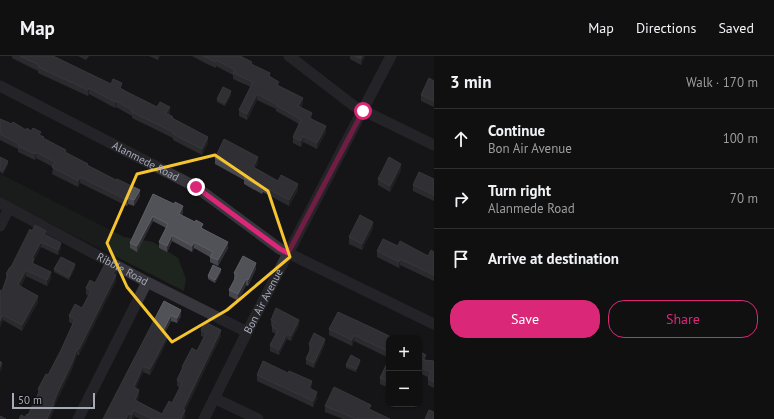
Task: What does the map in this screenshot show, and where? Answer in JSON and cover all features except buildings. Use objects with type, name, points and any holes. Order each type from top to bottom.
[{"type":"street","points":[[289,56],[354,106],[434,146]]},
{"type":"street","name":"Bon Air Avenue","points":[[204,419],[247,332],[391,56]]},
{"type":"street","name":"Alanmede Road","points":[[0,86],[196,187],[280,249],[434,324]]},
{"type":"street","points":[[0,226],[5,206]]},
{"type":"street","name":"Ribble Road","points":[[5,206],[147,282],[247,332]]},
{"type":"street","points":[[78,419],[147,282]]},
{"type":"street","points":[[214,398],[258,419]]},
{"type":"highlighted area","points":[[215,155],[268,191],[290,257],[227,310],[172,342],[127,287],[107,243],[137,174]]},
{"type":"shaded area","points":[[0,174],[124,237],[153,242],[178,258],[186,279],[184,291],[0,198]]},
{"type":"route","points":[[196,187],[273,242],[280,249],[288,253],[363,111]]}]
